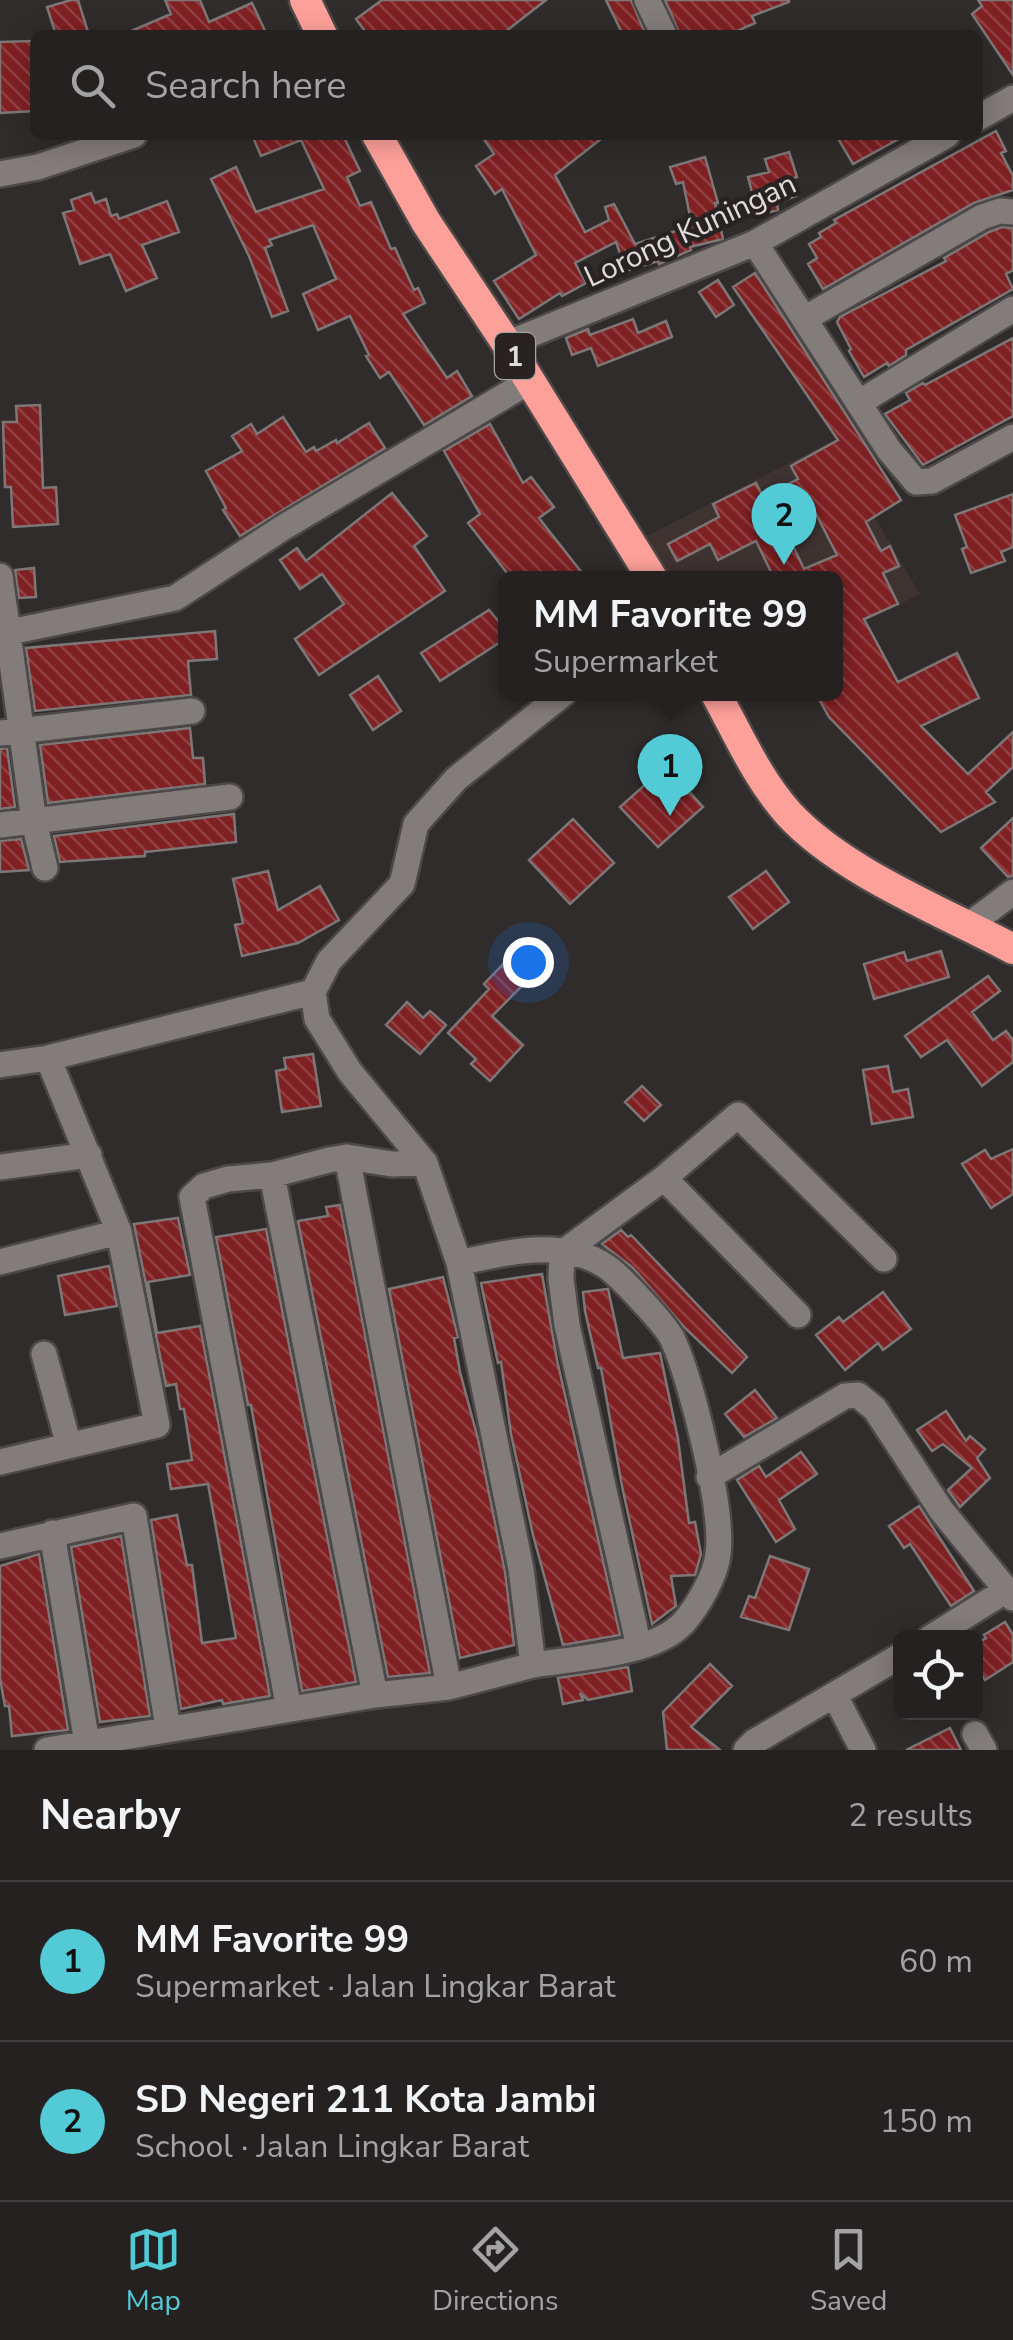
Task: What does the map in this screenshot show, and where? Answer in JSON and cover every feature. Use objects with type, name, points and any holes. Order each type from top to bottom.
[{"type":"highway","points":[[305,0],[320,30]]},
{"type":"highway","name":"1","points":[[380,140],[426,222],[648,571]]},
{"type":"highway","points":[[720,701],[760,776],[788,812],[821,844],[1013,949]]},
{"type":"street","points":[[647,0],[662,30]]},
{"type":"street","points":[[983,115],[1013,98]]},
{"type":"street","points":[[0,174],[38,168],[119,140]]},
{"type":"street","name":"Lorong Kuningan","points":[[507,344],[755,243],[938,140]]},
{"type":"street","points":[[804,319],[982,217],[1013,212]]},
{"type":"street","points":[[755,243],[889,450],[916,482],[932,481],[1013,436]]},
{"type":"street","points":[[860,402],[1013,308]]},
{"type":"street","points":[[4,634],[175,598],[284,527],[530,381]]},
{"type":"street","points":[[0,576],[10,732],[45,868]]},
{"type":"street","points":[[532,1665],[521,1569],[459,1263],[424,1163],[350,1072],[317,1019],[312,992],[329,961],[402,884],[416,824],[456,779],[554,701]]},
{"type":"street","points":[[10,732],[192,711]]},
{"type":"street","points":[[0,825],[230,796]]},
{"type":"street","points":[[969,925],[1013,892]]},
{"type":"street","points":[[0,1065],[48,1058],[312,992]]},
{"type":"street","points":[[0,1462],[157,1425],[119,1232],[48,1058]]},
{"type":"street","points":[[562,1253],[664,1178],[738,1115],[884,1259]]},
{"type":"street","points":[[0,1167],[88,1155]]},
{"type":"street","points":[[289,1709],[192,1196],[204,1186],[347,1157],[392,1164],[424,1163]]},
{"type":"street","points":[[347,1157],[449,1687]]},
{"type":"street","points":[[272,1175],[375,1695]]},
{"type":"street","points":[[664,1178],[798,1315]]},
{"type":"street","points":[[0,1262],[119,1232]]},
{"type":"street","points":[[48,1750],[375,1695],[449,1687],[532,1665],[639,1647],[666,1636],[684,1622],[718,1560],[721,1526],[694,1406],[672,1336],[607,1267],[580,1255],[512,1250],[459,1263]]},
{"type":"street","points":[[562,1253],[561,1279],[568,1326],[639,1647]]},
{"type":"street","points":[[44,1354],[70,1446]]},
{"type":"street","points":[[709,1477],[845,1396],[858,1395],[875,1409],[941,1510],[1009,1595],[945,1630]]},
{"type":"street","points":[[0,1546],[134,1516],[168,1728]]},
{"type":"street","points":[[52,1532],[87,1743]]},
{"type":"street","points":[[746,1750],[893,1660]]},
{"type":"street","points":[[836,1696],[863,1750]]},
{"type":"shaded area","points":[[830,442],[920,594],[843,632],[843,571],[669,571],[647,536]]},
{"type":"building","points":[[78,0],[87,30],[54,30],[47,7]]},
{"type":"building","points":[[165,0],[200,0],[209,22],[252,3],[265,30],[134,30],[171,14]]},
{"type":"building","points":[[382,0],[546,0],[507,30],[364,30],[356,19]]},
{"type":"building","points":[[606,0],[631,0],[644,30],[621,30]]},
{"type":"building","points":[[665,0],[789,0],[752,16],[755,23],[739,30],[678,30]]},
{"type":"building","points":[[978,0],[1013,0],[1013,75],[972,14],[982,6]]},
{"type":"building","points":[[30,41],[30,111],[0,113],[0,42]]},
{"type":"building","points":[[996,131],[1006,151],[1001,153],[1013,176],[1013,190],[974,203],[823,289],[808,264],[817,258],[809,244],[821,237],[819,233],[836,223],[834,220]]},
{"type":"building","points":[[254,140],[301,140],[261,156]]},
{"type":"building","points":[[301,140],[345,140],[360,171],[347,177],[360,206],[371,202],[391,249],[395,248],[414,290],[418,288],[425,303],[403,314],[447,378],[457,371],[472,396],[424,425],[389,372],[380,378],[366,356],[369,355],[350,316],[318,330],[303,294],[336,279],[313,225],[269,240],[272,245],[265,248],[288,311],[272,317],[249,256],[211,179],[236,167],[256,212],[324,189]]},
{"type":"building","points":[[484,140],[600,140],[555,175],[585,232],[609,220],[605,207],[614,204],[635,244],[692,226],[683,182],[676,184],[670,167],[705,157],[723,239],[690,247],[691,250],[659,264],[658,261],[626,271],[616,242],[575,263],[586,283],[562,296],[560,293],[519,319],[494,281],[536,255],[502,189],[495,194],[476,166],[494,154]]},
{"type":"building","points":[[839,140],[897,140],[853,164]]},
{"type":"building","points":[[789,152],[797,177],[791,179],[796,196],[777,203],[778,210],[758,215],[748,177],[769,172],[765,159]]},
{"type":"building","points":[[91,193],[95,203],[106,199],[111,216],[117,214],[119,219],[167,201],[179,232],[142,245],[157,278],[126,291],[110,254],[80,264],[63,213],[74,210],[71,200]]},
{"type":"building","points":[[1002,227],[1013,228],[1013,270],[1006,274],[1013,289],[906,350],[906,355],[889,366],[887,363],[864,377],[837,322],[840,317]]},
{"type":"building","points":[[755,273],[901,500],[866,522],[881,551],[890,546],[899,566],[883,573],[898,604],[864,619],[898,682],[957,653],[979,698],[921,726],[968,774],[1013,732],[1013,767],[986,792],[995,802],[941,832],[829,717],[820,701],[843,701],[843,571],[771,571],[756,541],[718,560],[710,544],[677,561],[668,544],[719,517],[713,504],[756,483],[763,497],[798,479],[791,466],[838,440],[733,287]],"holes":[[[814,510],[837,555],[804,569],[784,527]]]},
{"type":"building","points":[[718,280],[734,305],[716,317],[699,292]]},
{"type":"building","points":[[633,319],[638,333],[666,321],[672,337],[598,366],[591,348],[572,355],[566,338],[588,329],[590,335]]},
{"type":"building","points":[[1013,338],[1013,416],[923,465],[885,414],[910,400],[906,393]]},
{"type":"building","points":[[40,405],[43,488],[56,487],[58,524],[13,527],[11,487],[5,487],[3,422],[17,422],[16,406]]},
{"type":"building","points":[[283,417],[306,452],[336,440],[337,443],[369,423],[385,448],[240,536],[223,510],[226,508],[206,471],[242,451],[232,436],[251,424],[257,434]]},
{"type":"building","points":[[490,424],[523,483],[531,477],[554,507],[539,518],[581,571],[506,571],[468,523],[480,514],[444,451]]},
{"type":"building","points":[[392,493],[427,536],[414,546],[445,591],[319,675],[295,639],[344,604],[322,574],[300,589],[280,560],[297,548],[306,561]]},
{"type":"building","points":[[1013,494],[1013,547],[1001,552],[1005,561],[971,573],[962,549],[967,547],[955,515]]},
{"type":"building","points":[[34,568],[36,597],[19,598],[15,570]]},
{"type":"building","points":[[489,610],[498,621],[498,644],[440,681],[421,653]]},
{"type":"building","points":[[215,631],[217,659],[188,661],[191,695],[35,711],[26,648]]},
{"type":"building","points":[[378,676],[401,711],[373,730],[350,695]]},
{"type":"building","points":[[190,728],[193,758],[203,758],[205,784],[48,803],[40,745]]},
{"type":"building","points":[[7,748],[15,807],[0,809],[0,749]]},
{"type":"building","points":[[666,766],[703,807],[658,847],[620,807]]},
{"type":"building","points":[[234,814],[236,842],[145,852],[145,856],[60,862],[54,836]]},
{"type":"building","points":[[1013,818],[1013,876],[1008,877],[981,848]]},
{"type":"building","points":[[573,819],[614,863],[570,904],[529,860]]},
{"type":"building","points":[[21,839],[29,870],[0,872],[0,841]]},
{"type":"building","points":[[268,871],[278,910],[320,886],[339,920],[298,943],[242,956],[235,925],[243,923],[233,879]]},
{"type":"building","points":[[766,871],[789,902],[753,929],[729,897]]},
{"type":"building","points":[[941,951],[949,977],[874,999],[864,964],[904,952],[907,961]]},
{"type":"building","points":[[510,957],[531,977],[492,1016],[523,1045],[490,1081],[471,1064],[476,1059],[448,1033],[489,989],[484,984]]},
{"type":"building","points":[[988,976],[1000,991],[972,1012],[993,1040],[1006,1031],[1013,1040],[1013,1062],[982,1086],[947,1040],[921,1057],[905,1036]]},
{"type":"building","points":[[407,1002],[423,1018],[430,1011],[446,1025],[420,1054],[386,1025]]},
{"type":"building","points":[[313,1054],[321,1106],[282,1112],[276,1071],[286,1069],[284,1058]]},
{"type":"building","points":[[888,1066],[893,1092],[908,1089],[913,1117],[872,1124],[863,1070]]},
{"type":"building","points":[[642,1086],[661,1105],[644,1121],[625,1102]]},
{"type":"building","points":[[1013,1149],[1013,1194],[991,1208],[962,1164],[985,1150],[991,1159]]},
{"type":"building","points":[[340,1205],[430,1673],[388,1677],[298,1221],[328,1216],[326,1207]]},
{"type":"building","points":[[178,1218],[190,1275],[148,1282],[157,1333],[200,1326],[270,1696],[181,1709],[151,1520],[177,1515],[187,1565],[192,1565],[202,1643],[236,1638],[208,1484],[171,1489],[167,1464],[192,1460],[176,1384],[166,1386],[134,1224]]},
{"type":"building","points":[[266,1229],[356,1682],[302,1691],[251,1405],[216,1237]]},
{"type":"building","points":[[621,1230],[628,1237],[631,1235],[747,1357],[732,1373],[685,1328],[633,1268],[602,1244]]},
{"type":"building","points":[[109,1266],[117,1306],[65,1315],[58,1276]]},
{"type":"building","points":[[542,1274],[557,1360],[620,1635],[563,1645],[533,1535],[511,1434],[501,1362],[498,1363],[481,1283]]},
{"type":"building","points":[[443,1277],[505,1572],[514,1645],[460,1658],[389,1289]]},
{"type":"building","points":[[608,1289],[623,1358],[660,1353],[678,1439],[689,1523],[695,1522],[701,1554],[695,1575],[671,1576],[676,1606],[652,1624],[601,1368],[585,1311],[583,1292]]},
{"type":"building","points":[[883,1292],[911,1329],[883,1350],[878,1343],[845,1370],[816,1335],[839,1317],[843,1322]]},
{"type":"building","points":[[755,1390],[777,1418],[744,1437],[725,1414]]},
{"type":"building","points":[[946,1411],[966,1441],[970,1436],[985,1449],[977,1458],[990,1478],[960,1507],[948,1490],[972,1468],[943,1444],[932,1451],[917,1430]]},
{"type":"building","points":[[801,1452],[817,1474],[779,1500],[795,1529],[776,1542],[737,1480],[759,1466],[766,1477]]},
{"type":"building","points":[[919,1506],[974,1591],[951,1606],[910,1544],[904,1548],[889,1526]]},
{"type":"building","points":[[121,1536],[150,1716],[100,1722],[71,1547]]},
{"type":"building","points":[[39,1554],[68,1730],[12,1736],[9,1706],[5,1706],[0,1679],[0,1566]]},
{"type":"building","points":[[770,1556],[809,1569],[789,1630],[741,1617],[749,1596],[755,1598]]},
{"type":"building","points":[[1005,1622],[1013,1635],[1013,1662],[985,1680],[986,1638],[984,1635]]},
{"type":"building","points":[[710,1664],[732,1686],[691,1727],[720,1750],[667,1750],[663,1712]]},
{"type":"building","points":[[628,1667],[632,1691],[588,1700],[580,1693],[583,1700],[563,1704],[558,1678]]},
{"type":"building","points":[[950,1728],[961,1750],[906,1750]]},
{"type":"place","name":"SD Negeri 211 Kota Jambi","points":[[784,565]]},
{"type":"place","name":"MM Favorite 99","points":[[670,816]]}]
